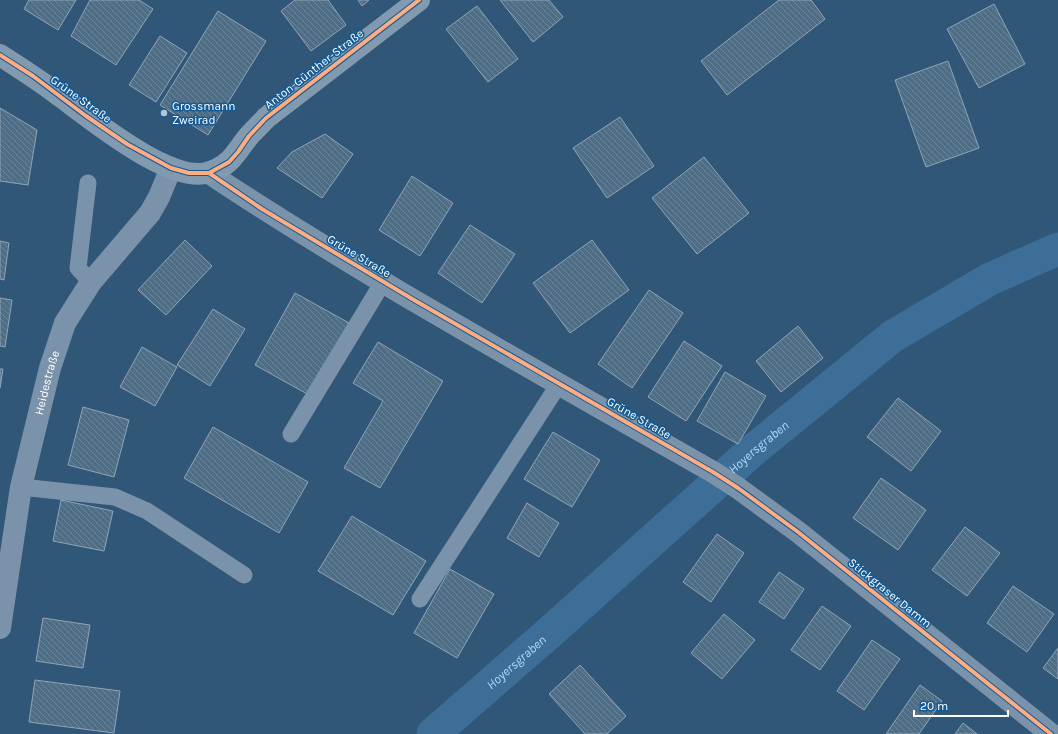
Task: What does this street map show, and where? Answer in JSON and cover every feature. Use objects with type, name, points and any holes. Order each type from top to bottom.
[{"type":"main road","name":"Anton-Günther-Straße","points":[[208,173],[228,162],[238,152],[248,136],[266,118],[419,0]]},
{"type":"main road","name":"Grüne Straße","points":[[0,54],[34,76],[86,116],[127,144],[171,168],[189,173],[208,173]]},
{"type":"street","name":"Heidestraße","points":[[0,628],[21,487],[50,368],[66,323],[90,282],[150,213],[160,197],[171,168]]},
{"type":"street","name":"Grüne Straße","points":[[208,173],[262,209],[384,282],[714,472]]},
{"type":"street","name":"Stickgraser Damm","points":[[714,472],[798,532],[1051,734]]},
{"type":"lane","points":[[88,183],[78,268],[90,282]]},
{"type":"lane","points":[[291,434],[384,282]]},
{"type":"lane","points":[[420,598],[559,384]]},
{"type":"lane","points":[[21,487],[115,497],[147,511],[244,575]]},
{"type":"building","points":[[29,0],[76,0],[58,30],[24,9]]},
{"type":"building","points":[[90,0],[139,0],[153,9],[116,65],[71,36]]},
{"type":"building","points":[[295,0],[328,0],[346,25],[311,51],[281,11]]},
{"type":"building","points":[[358,0],[369,0],[362,6]]},
{"type":"building","points":[[500,0],[549,0],[563,17],[533,42]]},
{"type":"building","points":[[779,0],[811,0],[825,19],[727,95],[701,61]]},
{"type":"building","points":[[994,4],[1025,64],[979,88],[947,29]]},
{"type":"building","points":[[477,6],[518,59],[488,82],[446,29]]},
{"type":"building","points":[[218,11],[266,41],[208,135],[160,105]]},
{"type":"building","points":[[160,36],[187,53],[156,102],[129,85]]},
{"type":"building","points":[[948,61],[979,148],[926,167],[895,80]]},
{"type":"building","points":[[0,108],[37,130],[28,185],[0,181]]},
{"type":"building","points":[[620,117],[654,166],[607,198],[573,148]]},
{"type":"building","points":[[325,134],[353,154],[322,198],[277,168],[292,152]]},
{"type":"building","points":[[704,157],[749,213],[697,254],[652,198]]},
{"type":"building","points":[[412,176],[453,203],[420,256],[379,230]]},
{"type":"building","points":[[470,225],[515,254],[482,303],[438,273]]},
{"type":"building","points":[[185,240],[212,266],[166,315],[138,290]]},
{"type":"building","points":[[592,240],[629,290],[570,333],[533,283]]},
{"type":"building","points":[[0,241],[9,243],[4,280],[0,279]]},
{"type":"building","points":[[649,290],[683,313],[632,388],[598,364]]},
{"type":"building","points":[[295,293],[349,323],[309,395],[255,365]]},
{"type":"building","points":[[0,298],[12,300],[5,347],[0,346]]},
{"type":"building","points":[[213,309],[245,329],[210,386],[177,365]]},
{"type":"building","points":[[798,326],[823,358],[781,392],[756,361]]},
{"type":"building","points":[[684,341],[722,366],[686,421],[648,397]]},
{"type":"building","points":[[378,342],[443,381],[380,488],[344,468],[383,401],[353,383]]},
{"type":"building","points":[[142,347],[177,367],[155,406],[120,387]]},
{"type":"building","points":[[0,369],[3,369],[0,388]]},
{"type":"building","points":[[725,372],[766,396],[738,444],[697,421]]},
{"type":"building","points":[[898,398],[941,431],[911,471],[867,437]]},
{"type":"building","points":[[83,407],[129,420],[114,477],[68,465]]},
{"type":"building","points":[[213,427],[308,482],[279,533],[184,478]]},
{"type":"building","points":[[553,432],[600,460],[572,507],[524,479]]},
{"type":"building","points":[[881,478],[926,510],[898,550],[853,518]]},
{"type":"building","points":[[61,500],[113,511],[104,551],[53,541]]},
{"type":"building","points":[[527,503],[559,523],[539,557],[507,538]]},
{"type":"building","points":[[352,516],[426,561],[393,615],[318,571]]},
{"type":"building","points":[[965,527],[1000,553],[967,596],[932,570]]},
{"type":"building","points":[[717,534],[744,553],[711,602],[683,582]]},
{"type":"building","points":[[450,569],[494,594],[457,658],[414,633]]},
{"type":"building","points":[[779,572],[804,589],[784,619],[759,602]]},
{"type":"building","points":[[1013,586],[1054,614],[1027,652],[987,623]]},
{"type":"building","points":[[822,606],[851,626],[820,670],[791,650]]},
{"type":"building","points":[[724,614],[755,640],[722,679],[691,653]]},
{"type":"building","points":[[43,618],[90,625],[83,668],[36,661]]},
{"type":"building","points":[[872,640],[900,659],[864,710],[837,691]]},
{"type":"building","points":[[1058,648],[1058,679],[1043,668]]},
{"type":"building","points":[[580,665],[626,716],[607,734],[585,734],[549,694]]},
{"type":"building","points":[[35,680],[120,691],[114,733],[29,722]]},
{"type":"building","points":[[920,685],[942,701],[919,734],[886,734]]},
{"type":"building","points":[[963,723],[977,734],[955,734]]},
{"type":"waterway","name":"Hoyersgraben","points":[[433,734],[549,633],[752,451],[893,336],[990,279],[1058,249]]},
{"type":"cycle path","points":[[209,173],[229,162],[249,136],[266,118],[419,0]]},
{"type":"cycle path","points":[[0,55],[33,76],[86,116],[127,144],[171,168],[189,173],[209,173],[262,209],[414,300],[713,472],[738,488],[798,532],[1051,734]]},
{"type":"place","name":"Grossmann Zweirad","points":[[164,113]]}]
